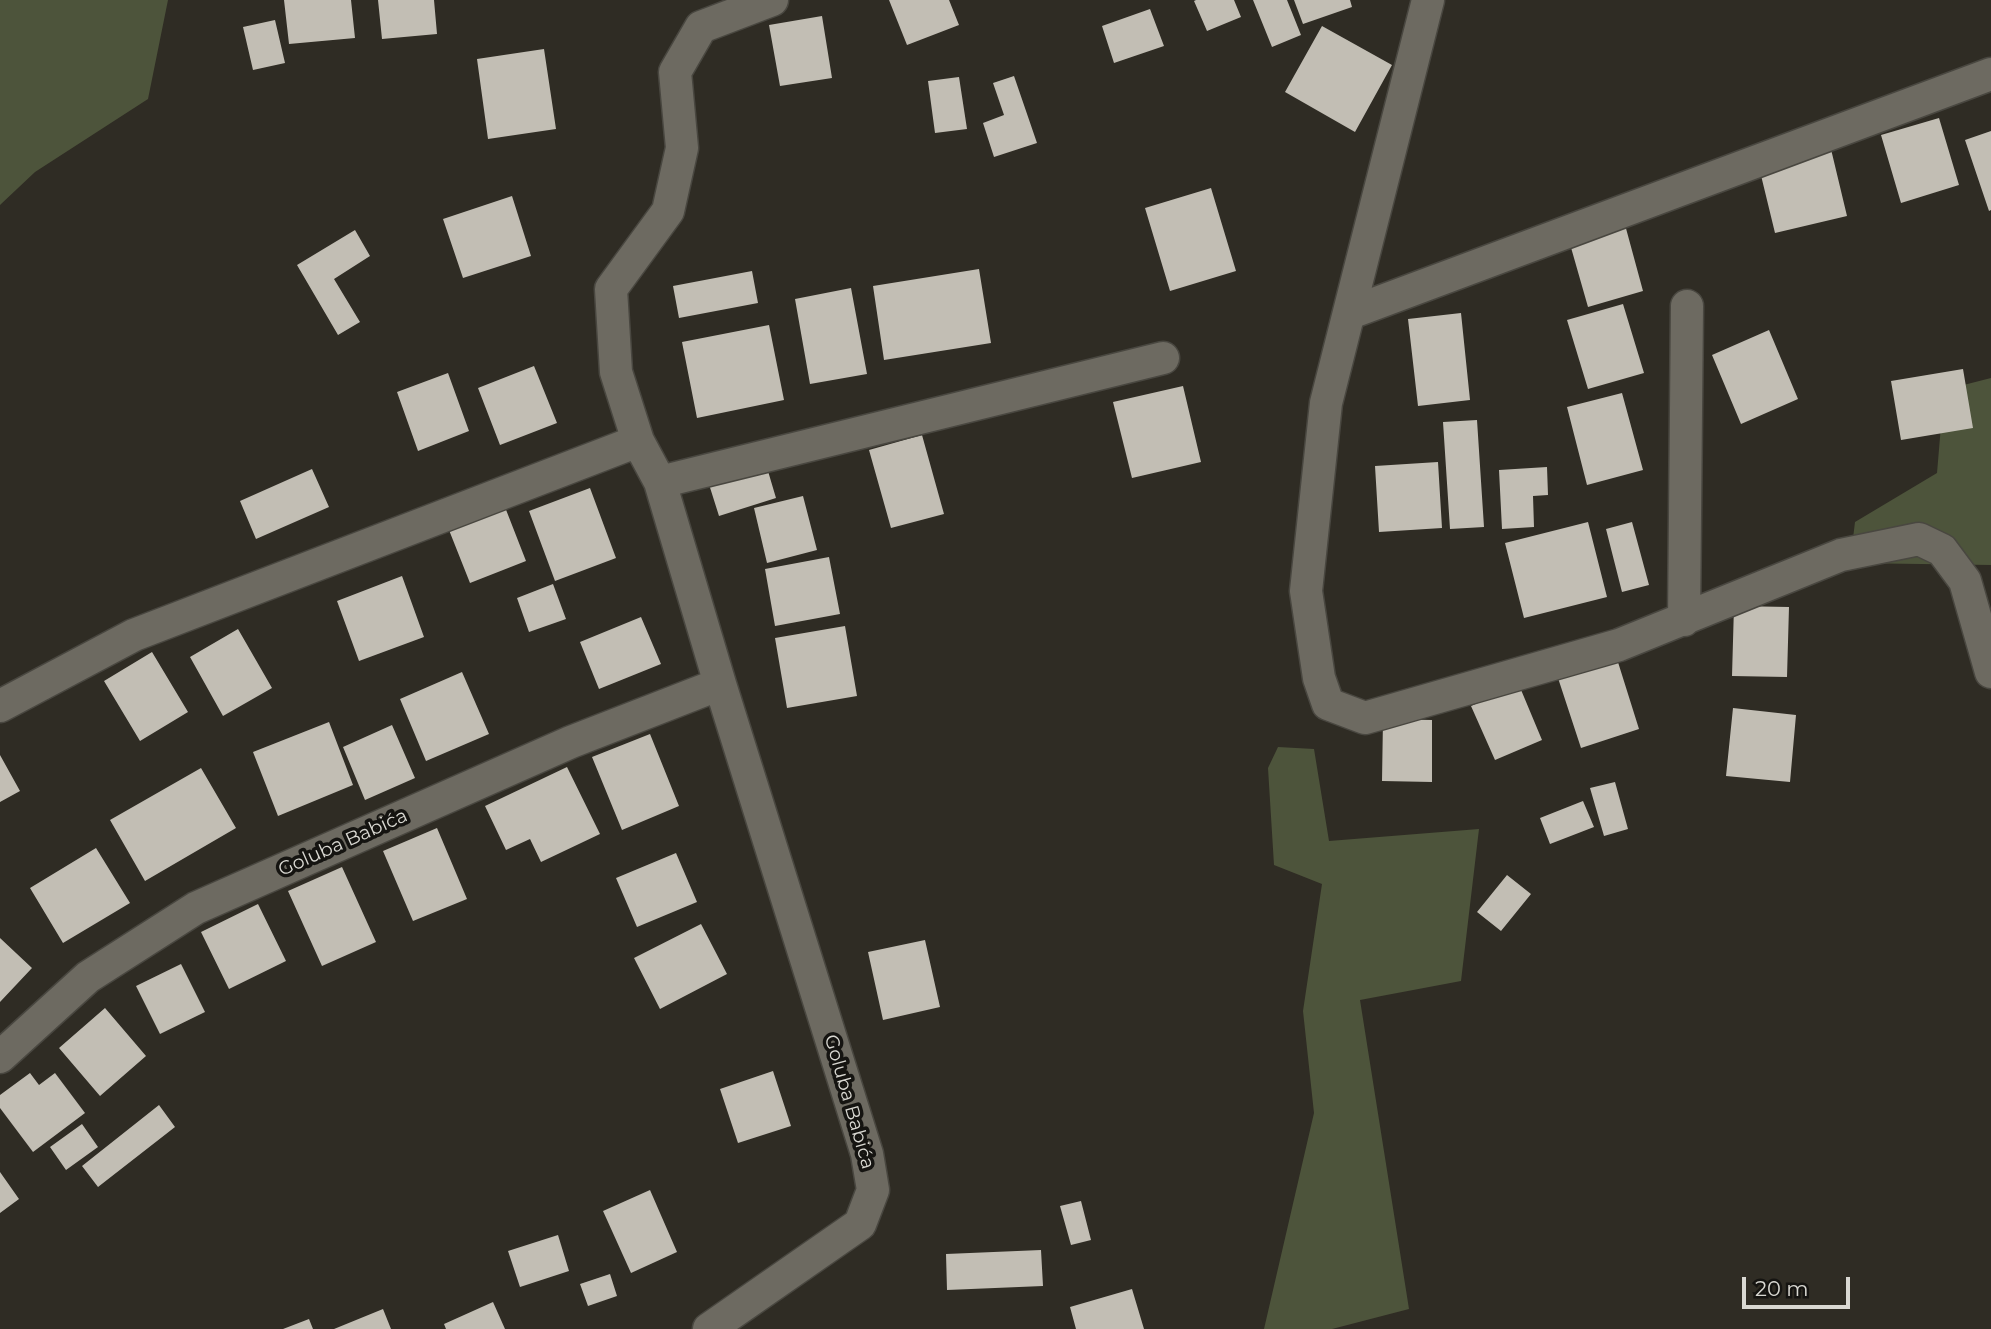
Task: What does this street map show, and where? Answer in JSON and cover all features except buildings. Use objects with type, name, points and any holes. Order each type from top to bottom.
[{"type":"street","name":"Goluba Babića","points":[[709,1329],[860,1224],[873,1190],[867,1154],[720,684],[660,482],[638,441],[616,372],[611,289],[668,211],[682,148],[676,72],[701,27],[772,0]]},
{"type":"street","points":[[1428,0],[1326,402],[1306,591],[1319,678],[1328,704],[1365,718],[1619,645],[1841,555],[1919,539],[1942,550],[1965,581],[1991,672]]},
{"type":"street","points":[[1350,313],[1991,74]]},
{"type":"street","points":[[1684,620],[1687,306]]},
{"type":"street","points":[[660,482],[1163,358]]},
{"type":"street","points":[[0,706],[134,635],[638,441]]},
{"type":"street","name":"Goluba Babića","points":[[0,1057],[88,977],[196,908],[571,742],[720,684]]},
{"type":"green space","points":[[0,0],[168,0],[148,99],[35,172],[0,205]]},
{"type":"green space","points":[[1991,378],[1991,565],[1850,563],[1855,522],[1937,473],[1944,390]]},
{"type":"green space","points":[[1278,747],[1314,749],[1329,841],[1479,829],[1461,981],[1360,1000],[1409,1309],[1332,1329],[1264,1329],[1314,1113],[1303,1011],[1322,884],[1274,865],[1268,768]]}]
